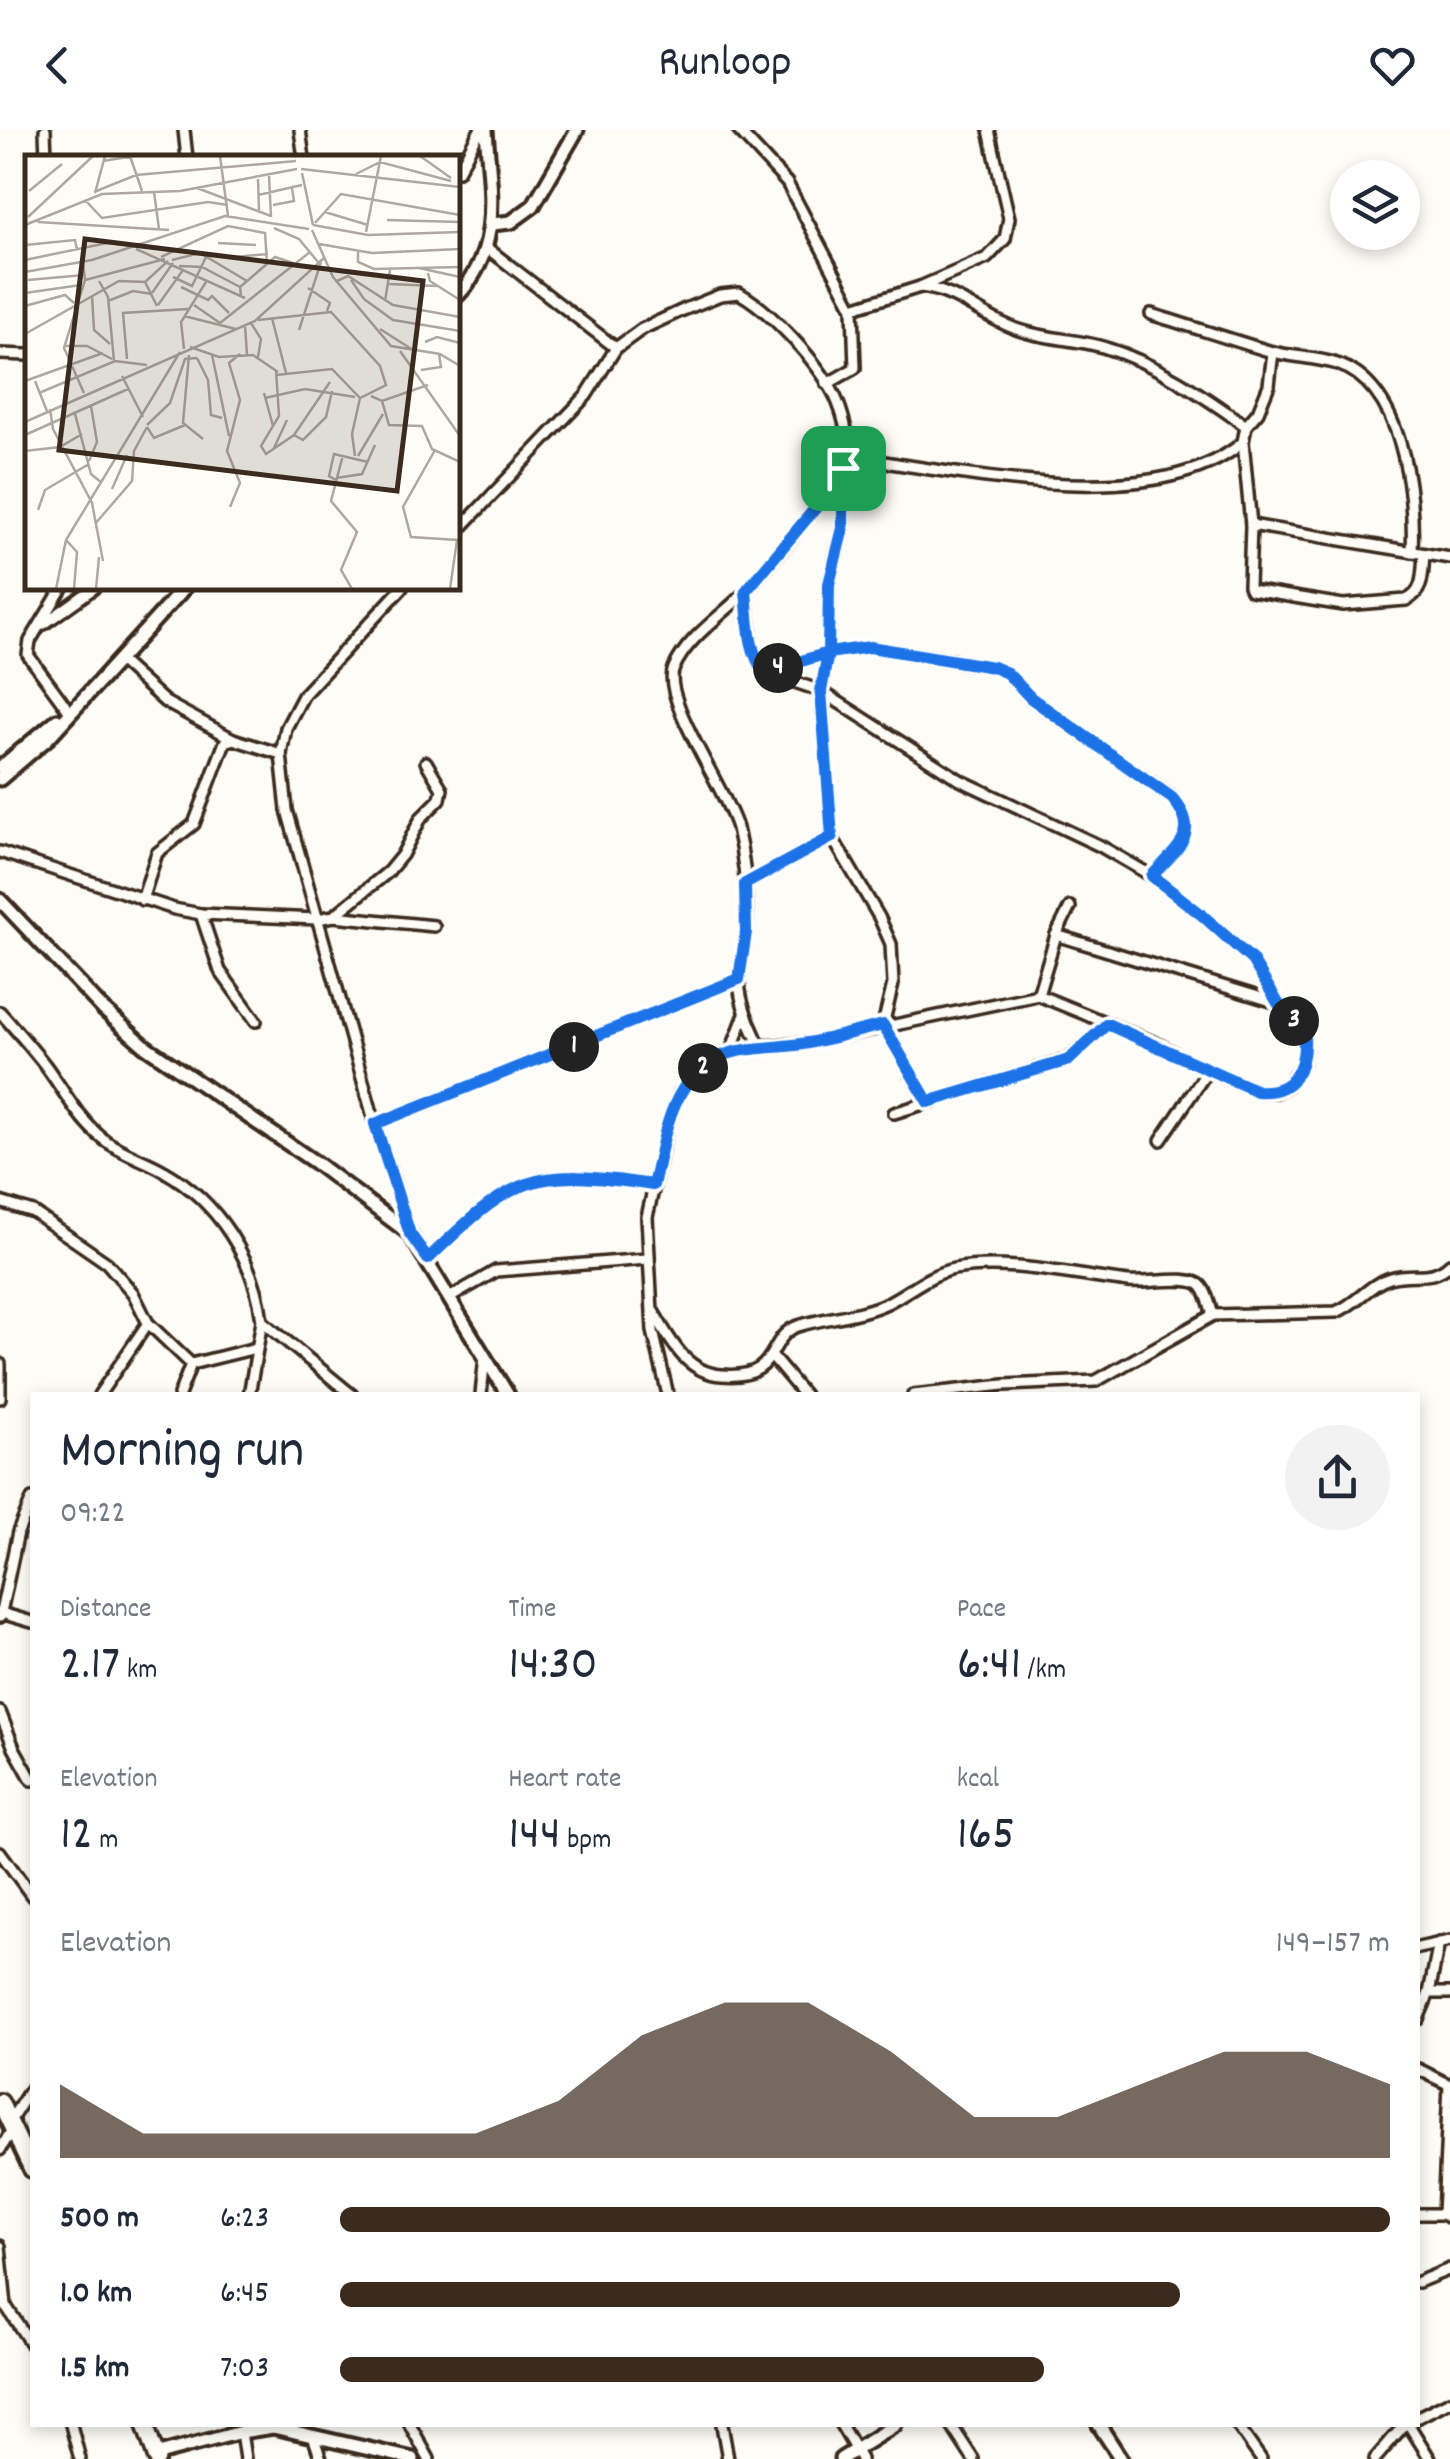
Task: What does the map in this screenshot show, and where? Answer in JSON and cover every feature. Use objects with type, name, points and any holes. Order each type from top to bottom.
[{"type":"highway","points":[[0,2102],[30,2164]]},
{"type":"highway","points":[[146,2427],[156,2457]]},
{"type":"street","points":[[44,130],[46,155]]},
{"type":"street","points":[[184,130],[186,155]]},
{"type":"street","points":[[300,130],[304,155]]},
{"type":"street","points":[[460,168],[483,130]]},
{"type":"street","points":[[460,292],[488,248],[492,224],[483,130]]},
{"type":"street","points":[[492,224],[511,222],[533,206],[577,130]]},
{"type":"street","points":[[738,130],[788,183],[853,308],[854,368],[828,384]]},
{"type":"street","points":[[853,308],[920,287],[987,258],[1005,239],[1009,218],[989,130]]},
{"type":"street","points":[[488,248],[616,348]]},
{"type":"street","points":[[920,287],[940,290],[1014,329],[1102,347],[1130,357],[1172,377],[1246,426]]},
{"type":"street","points":[[460,529],[586,396],[616,348],[642,329],[705,300],[738,292],[764,307],[828,384],[842,415],[850,457],[828,493],[746,591],[690,645],[671,672],[678,709],[732,812],[745,884],[746,932],[739,979],[745,1014],[760,1046]]},
{"type":"street","points":[[1152,314],[1273,352],[1350,370],[1376,394],[1393,423],[1410,483],[1414,514],[1412,552]]},
{"type":"street","points":[[1273,352],[1264,400],[1246,426],[1243,442],[1251,526],[1249,586],[1252,590],[1332,604],[1356,605],[1414,596],[1421,588],[1424,554]]},
{"type":"street","points":[[0,354],[25,355]]},
{"type":"street","points":[[850,457],[996,477],[1098,485],[1160,478],[1194,468],[1220,458],[1243,442]]},
{"type":"street","points":[[843,468],[843,528],[829,584],[828,653],[821,691],[832,837],[891,944],[893,984],[883,1025],[928,1102]]},
{"type":"street","points":[[1251,526],[1450,558]]},
{"type":"street","points":[[61,590],[30,641],[28,655],[69,711]]},
{"type":"street","points":[[40,627],[91,590]]},
{"type":"street","points":[[0,779],[48,738],[182,590]]},
{"type":"street","points":[[400,590],[304,694],[286,728],[281,754],[287,810],[410,1234]]},
{"type":"street","points":[[667,1392],[653,1331],[647,1217],[668,1124],[680,1092],[697,1071],[730,1053],[760,1046],[809,1043],[1038,995],[1156,1043],[1257,1091],[1274,1092],[1287,1086],[1302,1062],[1304,1035],[1278,1003],[1252,960],[1152,876],[1102,847],[960,780],[821,691],[765,672],[753,652],[746,591]]},
{"type":"street","points":[[765,672],[828,653],[870,647],[1007,673],[1031,698],[1184,810],[1188,826],[1184,840],[1152,876]]},
{"type":"street","points":[[120,661],[165,702],[233,739],[281,754]]},
{"type":"street","points":[[0,768],[85,699]]},
{"type":"street","points":[[142,900],[157,853],[194,824],[220,748],[233,739]]},
{"type":"street","points":[[334,916],[388,872],[402,856],[421,818],[440,800],[442,788],[426,762]]},
{"type":"street","points":[[745,884],[832,837]]},
{"type":"street","points":[[0,852],[142,900],[200,914],[318,919],[334,916],[434,926]]},
{"type":"street","points":[[0,900],[103,1009],[145,1046],[316,1163],[410,1234],[506,1392]]},
{"type":"street","points":[[1038,995],[1056,935],[1070,907]]},
{"type":"street","points":[[200,914],[220,970],[256,1021]]},
{"type":"street","points":[[1056,935],[1278,1003]]},
{"type":"street","points":[[375,1124],[739,979]]},
{"type":"street","points":[[0,1012],[102,1139],[182,1182],[207,1202],[246,1264],[257,1293],[262,1321],[249,1392]]},
{"type":"street","points":[[730,1053],[745,1014]]},
{"type":"street","points":[[894,1113],[1069,1060],[1107,1024]]},
{"type":"street","points":[[1161,1140],[1208,1070]]},
{"type":"street","points":[[428,1259],[485,1206],[533,1181],[584,1176],[653,1185]]},
{"type":"street","points":[[2,1199],[42,1217],[108,1263],[133,1293],[148,1323],[191,1364]]},
{"type":"street","points":[[451,1297],[496,1272],[647,1259]]},
{"type":"street","points":[[939,1392],[1096,1381],[1214,1315],[1336,1312],[1393,1276],[1434,1275],[1450,1264]]},
{"type":"street","points":[[652,1308],[675,1348],[703,1372],[722,1376],[761,1368],[773,1358],[778,1343],[790,1330],[885,1304],[936,1275],[963,1268],[999,1267],[1142,1284],[1192,1280],[1202,1286],[1214,1315]]},
{"type":"street","points":[[262,1321],[348,1392]]},
{"type":"street","points":[[101,1392],[148,1323]]},
{"type":"street","points":[[191,1364],[256,1348]]},
{"type":"street","points":[[481,1392],[485,1354]]},
{"type":"street","points":[[773,1358],[801,1392]]},
{"type":"street","points":[[0,1364],[0,1398]]},
{"type":"street","points":[[180,1392],[191,1364]]},
{"type":"street","points":[[330,1392],[334,1380]]},
{"type":"street","points":[[1096,1381],[1098,1392]]},
{"type":"street","points":[[30,1504],[18,1532],[0,1615],[30,1622]]},
{"type":"street","points":[[0,1712],[30,1776]]},
{"type":"street","points":[[0,1852],[30,1893]]},
{"type":"street","points":[[1420,1948],[1450,1942]]},
{"type":"street","points":[[1420,2013],[1429,1993],[1438,1943]]},
{"type":"street","points":[[1429,1993],[1450,1994]]},
{"type":"street","points":[[1420,2070],[1450,2084],[1446,2216],[1420,2214]]},
{"type":"street","points":[[0,2150],[30,2094]]},
{"type":"street","points":[[0,2246],[6,2306],[30,2343]]},
{"type":"street","points":[[1420,2281],[1450,2269]]},
{"type":"street","points":[[1420,2416],[1450,2401]]},
{"type":"street","points":[[72,2427],[80,2459]]},
{"type":"street","points":[[156,2457],[268,2427]]},
{"type":"street","points":[[277,2427],[413,2459]]},
{"type":"street","points":[[411,2427],[429,2459]]},
{"type":"street","points":[[722,2427],[728,2459]]},
{"type":"street","points":[[843,2427],[858,2454]]},
{"type":"street","points":[[841,2459],[858,2454],[892,2427]]},
{"type":"street","points":[[953,2427],[973,2459]]},
{"type":"street","points":[[1099,2427],[1122,2459]]},
{"type":"street","points":[[1239,2427],[1261,2459]]},
{"type":"street","points":[[1375,2459],[1405,2427]]},
{"type":"street","points":[[1408,2427],[1430,2459]]},
{"type":"street","points":[[241,2432],[245,2459]]},
{"type":"street","points":[[313,2436],[321,2459]]},
{"type":"route","points":[[843,468],[828,493],[746,591],[753,652],[760,666],[765,672],[828,653],[848,648],[870,647],[993,667],[1007,673],[1031,698],[1172,798],[1184,810],[1188,826],[1184,840],[1152,876],[1252,960],[1278,1003],[1304,1035],[1305,1049],[1296,1074],[1287,1086],[1274,1092],[1257,1091],[1107,1024],[1069,1060],[928,1102],[883,1025],[809,1043],[760,1046],[730,1053],[710,1063],[697,1071],[680,1092],[653,1185],[584,1176],[533,1181],[498,1196],[428,1259],[410,1234],[375,1124],[739,979],[746,932],[745,884],[832,837],[821,691],[828,653],[829,584],[843,528],[843,468]]}]
